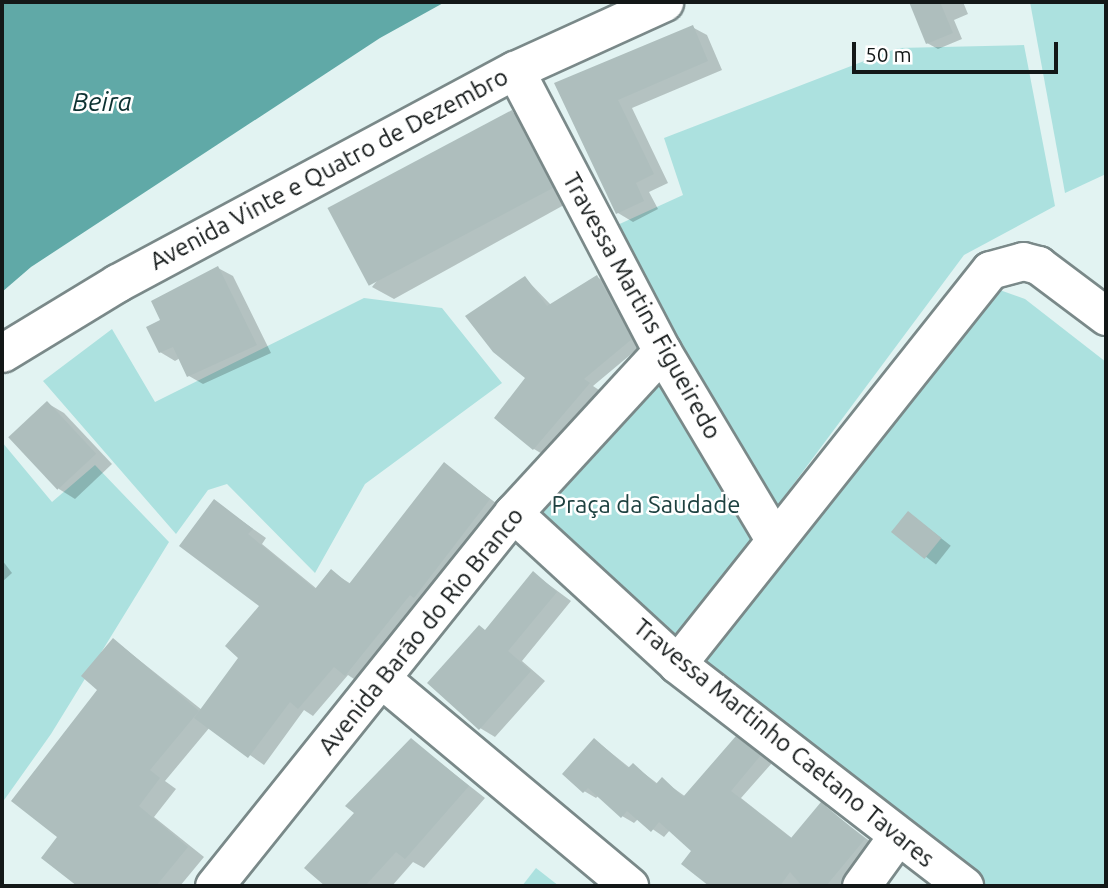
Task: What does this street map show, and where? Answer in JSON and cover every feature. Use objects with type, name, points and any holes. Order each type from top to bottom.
[{"type":"street","name":"Avenida Vinte e Quatro de Dezembro","points":[[2,353],[117,283],[515,69],[664,2]]},
{"type":"street","name":"Travessa Martins Figueiredo","points":[[515,69],[662,351],[774,539]]},
{"type":"street","points":[[677,664],[990,270],[1023,261],[1038,265],[1106,316]]},
{"type":"street","name":"Avenida Barão do Rio Branco","points":[[214,886],[383,680],[513,513],[662,351]]},
{"type":"street","name":"Travessa Martinho Caetano Tavares","points":[[513,513],[677,664],[964,886]]},
{"type":"street","points":[[383,680],[629,886]]},
{"type":"street","points":[[861,886],[897,836]]},
{"type":"green space","points":[[1030,2],[1106,2],[1106,174],[1065,193]]},
{"type":"green space","points":[[1024,45],[1055,206],[964,255],[775,509],[613,227],[683,195],[664,138],[898,48]]},
{"type":"green space","points":[[994,288],[1025,299],[1106,362],[1106,886],[986,886],[697,668]]},
{"type":"green space","points":[[364,298],[442,308],[502,383],[365,484],[315,573],[227,484],[208,490],[176,534],[43,381],[112,329],[155,402]]},
{"type":"green space","name":"Praça da Saudade","points":[[661,360],[767,538],[676,653],[524,511]]},
{"type":"green space","points":[[2,442],[52,502],[95,465],[169,542],[51,734],[2,803]]},
{"type":"green space","points":[[536,868],[559,886],[522,886]]},
{"type":"water","name":"Beira","points":[[2,2],[445,2],[380,38],[31,267],[2,292]]},
{"type":"building","points":[[909,2],[940,2],[953,33],[926,44]]},
{"type":"building","points":[[693,25],[708,61],[618,100],[654,174],[636,183],[644,201],[616,214],[554,83]]},
{"type":"building","points":[[512,110],[553,188],[369,286],[327,208]]},
{"type":"building","points":[[218,266],[257,345],[187,377],[173,347],[159,353],[146,327],[160,320],[151,301]]},
{"type":"building","points":[[597,275],[632,339],[584,379],[590,383],[533,450],[494,418],[525,378],[493,352],[465,316],[525,276],[547,306]]},
{"type":"building","points":[[47,401],[96,454],[57,490],[8,437]]},
{"type":"building","points":[[444,462],[490,499],[414,598],[410,595],[345,676],[334,667],[298,709],[290,702],[248,758],[194,718],[238,658],[225,646],[259,606],[179,546],[214,499],[253,529],[248,534],[315,589],[331,569],[349,584]]},
{"type":"building","points":[[908,511],[941,538],[924,559],[891,532]]},
{"type":"building","points":[[533,571],[557,592],[508,651],[531,671],[479,730],[427,683],[479,625],[485,630]]},
{"type":"building","points":[[113,638],[199,711],[150,770],[160,778],[139,806],[188,847],[156,886],[77,886],[41,858],[57,837],[11,801],[97,690],[81,676]]},
{"type":"building","points":[[736,736],[761,755],[731,791],[791,838],[821,802],[865,839],[826,886],[802,886],[790,872],[780,886],[709,886],[681,864],[691,851],[659,822],[651,832],[627,811],[621,818],[588,788],[583,793],[562,774],[594,738],[628,768],[633,763],[656,784],[662,777],[683,797]]},
{"type":"building","points":[[411,738],[469,786],[405,859],[396,852],[365,886],[325,886],[304,868],[354,813],[345,806]]}]
